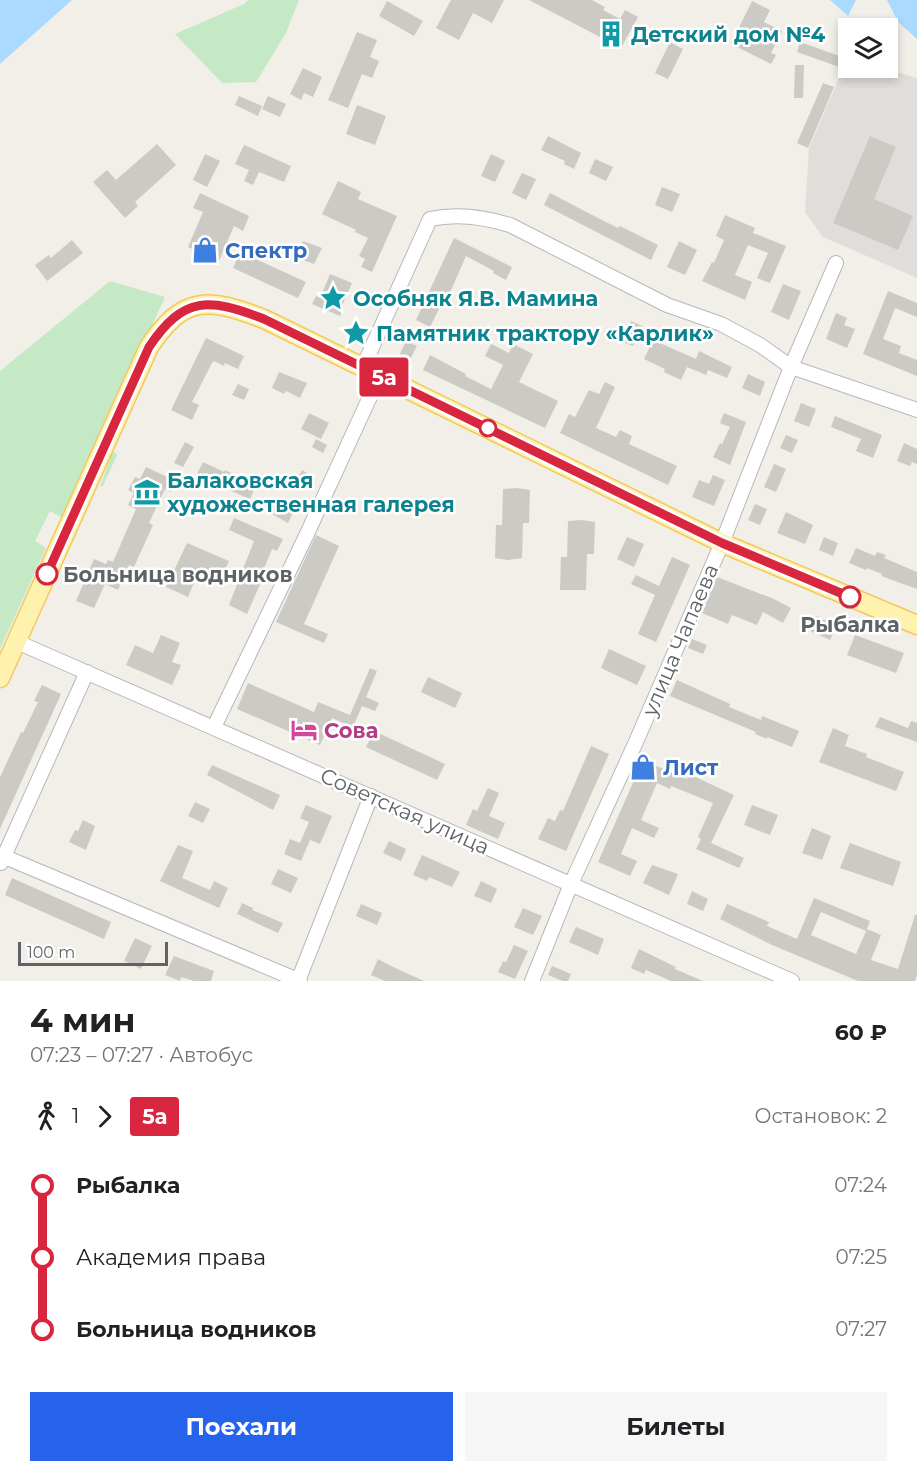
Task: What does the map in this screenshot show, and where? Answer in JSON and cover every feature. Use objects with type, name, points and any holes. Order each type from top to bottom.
[{"type":"main road","points":[[0,678],[149,347],[162,328],[175,316],[189,309],[211,304],[223,305],[264,319],[722,543],[917,626]]},
{"type":"street","points":[[363,367],[430,219],[464,216],[494,220],[510,225],[667,305],[721,324],[760,345],[791,367],[917,410]]},
{"type":"street","name":"улица Чапаева","points":[[532,981],[571,884],[635,744],[722,543],[791,367],[836,263]]},
{"type":"street","points":[[214,727],[380,375]]},
{"type":"street","name":"Советская улица","points":[[17,642],[792,981]]},
{"type":"street","points":[[87,672],[1,859],[299,981],[371,796]]},
{"type":"shaded area","points":[[898,72],[917,78],[917,278],[823,237],[805,212],[809,148],[839,78],[898,78]]},
{"type":"green space","points":[[248,0],[299,0],[286,33],[256,82],[222,83],[175,34],[244,4]]},
{"type":"green space","points":[[110,281],[165,297],[63,518],[50,511],[35,541],[46,548],[0,649],[0,371]]},
{"type":"green space","points":[[115,452],[117,455],[103,486],[100,487],[112,453]]},
{"type":"water","points":[[0,0],[72,0],[0,64]]},
{"type":"water","points":[[830,0],[856,0],[848,16]]},
{"type":"water","points":[[887,0],[917,0],[917,39],[898,22],[898,18]]},
{"type":"building","points":[[451,0],[504,0],[492,23],[473,13],[459,40],[436,28]]},
{"type":"building","name":"Детский дом №4","points":[[529,0],[592,0],[605,7],[603,10],[620,19],[625,10],[638,17],[621,48]]},
{"type":"building","points":[[387,1],[423,21],[414,36],[379,16]]},
{"type":"building","points":[[752,1],[770,10],[764,22],[782,31],[771,53],[776,55],[771,64],[731,44]]},
{"type":"building","points":[[357,32],[377,40],[370,57],[379,61],[372,78],[362,74],[348,108],[328,100]]},
{"type":"building","points":[[670,42],[683,49],[668,79],[655,73]]},
{"type":"building","points":[[800,42],[838,56],[838,67],[797,52]]},
{"type":"building","points":[[795,65],[804,65],[803,98],[794,98]]},
{"type":"building","points":[[303,68],[322,77],[313,97],[304,93],[301,100],[290,94]]},
{"type":"building","points":[[823,83],[834,87],[808,148],[797,143]]},
{"type":"building","points":[[239,96],[262,106],[258,116],[235,105]]},
{"type":"building","points":[[268,96],[286,104],[280,117],[262,109]]},
{"type":"building","points":[[357,105],[386,116],[375,145],[346,134]]},
{"type":"building","points":[[548,136],[581,153],[574,169],[564,164],[565,161],[541,150]]},
{"type":"building","points":[[870,136],[896,147],[874,199],[913,216],[898,250],[833,223]]},
{"type":"building","points":[[157,144],[176,165],[135,202],[138,206],[125,218],[93,182],[107,170],[116,180]]},
{"type":"building","points":[[244,145],[291,166],[284,182],[259,172],[253,185],[244,181],[249,170],[235,164]]},
{"type":"building","points":[[205,154],[220,161],[207,187],[193,180]]},
{"type":"building","points":[[491,154],[505,161],[495,182],[481,176]]},
{"type":"building","points":[[595,159],[613,167],[606,181],[589,173]]},
{"type":"building","points":[[522,173],[536,179],[526,200],[512,193]]},
{"type":"building","points":[[338,181],[361,192],[358,199],[397,216],[372,272],[361,267],[365,259],[359,256],[368,238],[322,214]]},
{"type":"building","points":[[662,187],[680,194],[672,212],[655,205]]},
{"type":"building","points":[[200,193],[249,216],[243,231],[234,226],[219,261],[188,247],[203,212],[193,208]]},
{"type":"building","points":[[550,193],[618,228],[620,226],[658,245],[651,260],[544,205]]},
{"type":"building","points":[[725,215],[755,228],[753,233],[786,246],[770,283],[757,278],[768,253],[748,245],[735,275],[752,282],[745,300],[702,281],[712,262],[714,263],[724,240],[716,236]]},
{"type":"building","points":[[454,238],[512,267],[506,280],[466,256],[445,304],[442,303],[430,327],[416,320]]},
{"type":"building","points":[[72,240],[83,253],[47,281],[35,265],[49,255],[51,258]]},
{"type":"building","points":[[303,241],[322,248],[314,264],[296,257]]},
{"type":"building","points":[[679,241],[697,250],[685,275],[667,267]]},
{"type":"building","points":[[240,252],[306,282],[298,298],[233,268]]},
{"type":"building","points":[[330,274],[352,283],[340,316],[312,304],[316,296],[320,298]]},
{"type":"building","points":[[783,284],[801,291],[789,320],[771,312]]},
{"type":"building","points":[[888,291],[917,303],[917,317],[895,308],[883,339],[901,346],[899,353],[917,360],[917,376],[863,354]]},
{"type":"building","points":[[836,313],[847,318],[844,325],[855,329],[847,348],[826,339]]},
{"type":"building","points":[[631,321],[642,326],[633,346],[622,342]]},
{"type":"building","points":[[206,338],[244,356],[238,369],[225,363],[224,366],[214,361],[212,363],[192,402],[199,405],[192,420],[171,410]]},
{"type":"building","points":[[653,340],[696,359],[699,351],[732,367],[727,378],[708,370],[706,375],[687,367],[681,380],[644,359]]},
{"type":"building","points":[[406,341],[417,346],[408,363],[398,358]]},
{"type":"building","points":[[491,344],[509,353],[513,344],[533,354],[519,382],[558,401],[545,428],[423,370],[430,355],[491,389],[503,365],[485,356]]},
{"type":"building","points":[[279,372],[307,383],[300,398],[286,391],[284,394],[272,388]]},
{"type":"building","points":[[748,374],[765,382],[760,396],[742,388]]},
{"type":"building","points":[[605,382],[615,387],[596,428],[616,437],[620,430],[632,436],[629,444],[677,466],[668,485],[560,433],[569,414],[575,417],[589,390],[599,394]]},
{"type":"building","points":[[238,384],[249,389],[244,400],[232,395]]},
{"type":"building","points":[[801,403],[816,409],[809,427],[794,421]]},
{"type":"building","points":[[309,413],[329,423],[321,439],[301,429]]},
{"type":"building","points":[[724,413],[746,422],[730,465],[713,457],[730,427],[720,423]]},
{"type":"building","points":[[835,416],[882,435],[873,458],[856,451],[861,439],[831,427]]},
{"type":"building","points":[[786,435],[798,440],[792,453],[780,448]]},
{"type":"building","points":[[316,439],[327,445],[323,453],[312,447]]},
{"type":"building","points":[[185,442],[194,447],[183,467],[174,463]]},
{"type":"building","points":[[904,443],[917,449],[917,464],[912,462],[910,466],[897,461]]},
{"type":"building","points":[[203,462],[256,486],[250,499],[196,476]]},
{"type":"building","points":[[774,464],[786,469],[776,492],[764,487]]},
{"type":"building","points":[[146,467],[176,481],[171,492],[165,489],[149,523],[153,525],[134,567],[129,565],[118,590],[105,584],[94,608],[76,601],[94,559],[106,564],[108,560],[113,562],[136,509],[128,505],[134,493],[128,490],[135,477],[140,479]]},
{"type":"building","points":[[302,470],[312,476],[306,488],[296,483]]},
{"type":"building","points":[[713,475],[725,480],[714,506],[692,497],[699,480],[709,484]]},
{"type":"building","points":[[503,489],[530,490],[529,523],[523,523],[522,558],[508,560],[495,558],[496,525],[502,525]]},
{"type":"building","points":[[269,499],[295,509],[288,523],[263,509]]},
{"type":"building","points":[[755,504],[767,509],[760,525],[748,520]]},
{"type":"building","points":[[786,512],[813,525],[805,544],[777,533]]},
{"type":"building","points":[[234,518],[283,539],[277,551],[272,549],[247,614],[229,605],[254,541],[229,530]]},
{"type":"building","points":[[568,521],[595,522],[594,554],[587,554],[586,590],[560,590],[561,557],[567,557]]},
{"type":"building","points":[[316,535],[339,546],[304,624],[328,634],[324,643],[276,622]]},
{"type":"building","points":[[627,537],[644,544],[634,567],[617,559]]},
{"type":"building","points":[[824,537],[838,543],[833,556],[819,550]]},
{"type":"building","points":[[187,543],[229,561],[219,583],[198,573],[188,597],[166,587]]},
{"type":"building","points":[[856,548],[875,556],[877,552],[886,555],[884,558],[917,572],[917,589],[849,563]]},
{"type":"building","points":[[672,557],[690,565],[656,642],[638,634],[655,595],[631,584],[636,575],[659,586]]},
{"type":"building","points":[[717,577],[791,608],[783,623],[763,612],[757,625],[732,615],[728,624],[702,613]]},
{"type":"building","points":[[817,616],[837,626],[830,640],[810,631]]},
{"type":"building","points":[[161,635],[180,643],[172,662],[181,665],[172,685],[126,665],[135,645],[153,653]]},
{"type":"building","points":[[855,635],[904,653],[896,673],[847,655]]},
{"type":"building","points":[[692,639],[707,645],[703,654],[688,648]]},
{"type":"building","points":[[609,649],[646,666],[637,685],[601,668]]},
{"type":"building","points":[[370,668],[377,671],[366,697],[379,703],[375,711],[362,706],[353,727],[332,718],[320,745],[237,709],[248,683],[314,712],[318,702],[350,715]]},
{"type":"building","points":[[428,677],[462,693],[455,708],[421,692]]},
{"type":"building","points":[[677,680],[730,704],[729,707],[761,720],[762,716],[799,731],[792,747],[755,734],[756,732],[670,696]]},
{"type":"building","points":[[42,685],[61,694],[0,829],[0,777],[38,702],[34,701]]},
{"type":"building","points":[[880,717],[908,728],[911,721],[917,723],[917,742],[875,727]]},
{"type":"building","points":[[833,728],[849,735],[845,746],[904,772],[896,791],[819,762]]},
{"type":"building","points":[[374,731],[445,764],[437,780],[366,747]]},
{"type":"building","points":[[591,746],[609,754],[566,851],[538,839],[548,818],[555,821],[560,810],[563,811]]},
{"type":"building","points":[[643,760],[687,779],[689,774],[734,795],[711,843],[744,858],[739,868],[696,849],[701,839],[698,837],[713,803],[671,786],[670,789],[657,783],[641,820],[659,828],[654,838],[632,828],[621,854],[637,861],[630,876],[598,862]]},
{"type":"building","points":[[212,765],[280,795],[273,810],[207,775]]},
{"type":"building","points":[[488,788],[499,793],[489,816],[505,823],[498,839],[466,825],[473,809],[477,811]]},
{"type":"building","points":[[195,802],[210,809],[203,823],[188,816]]},
{"type":"building","points":[[306,805],[332,816],[320,844],[310,840],[301,861],[284,854],[290,839],[300,843],[309,822],[300,818]]},
{"type":"building","points":[[752,805],[778,815],[770,835],[744,825]]},
{"type":"building","points":[[83,820],[95,826],[86,850],[69,842]]},
{"type":"building","points":[[812,828],[831,836],[822,860],[802,853]]},
{"type":"building","points":[[389,841],[406,849],[401,861],[383,853]]},
{"type":"building","points":[[850,843],[901,862],[893,886],[840,868]]},
{"type":"building","points":[[178,845],[193,851],[182,878],[210,890],[214,881],[228,888],[219,908],[160,881]]},
{"type":"building","points":[[422,855],[460,872],[452,887],[429,877],[427,881],[413,875]]},
{"type":"building","points":[[652,865],[678,874],[669,895],[643,883]]},
{"type":"building","points":[[278,869],[298,878],[291,893],[271,884]]},
{"type":"building","points":[[12,878],[111,922],[104,939],[5,895]]},
{"type":"building","points":[[481,881],[497,889],[491,903],[474,896]]},
{"type":"building","points":[[692,891],[708,899],[703,911],[687,904]]},
{"type":"building","points":[[814,898],[870,921],[866,931],[821,912],[811,935],[856,954],[867,929],[881,935],[871,960],[898,969],[915,915],[917,915],[917,975],[915,981],[858,981],[772,945],[720,919],[727,904],[769,922],[767,926],[797,939]]},
{"type":"building","points":[[242,903],[253,908],[252,910],[283,923],[278,933],[237,914]]},
{"type":"building","points":[[361,904],[382,913],[377,925],[356,916]]},
{"type":"building","points":[[523,908],[542,916],[533,935],[514,927]]},
{"type":"building","points":[[576,927],[604,939],[598,955],[569,942]]},
{"type":"building","points":[[135,938],[152,946],[141,969],[124,961]]},
{"type":"building","points":[[514,945],[528,951],[515,979],[498,972]]},
{"type":"building","points":[[639,949],[703,981],[671,981],[646,970],[644,974],[631,968]]},
{"type":"building","points":[[174,956],[214,971],[211,981],[194,981],[181,977],[180,981],[165,975]]},
{"type":"building","points":[[378,959],[424,981],[385,981],[371,975]]},
{"type":"building","points":[[552,966],[571,974],[568,981],[548,975]]},
{"type":"bus line","name":"5а","points":[[47,574],[149,347],[162,328],[175,316],[199,305],[211,304],[223,305],[264,319],[722,543],[850,597]]},
{"type":"place","name":"Детский дом №4","points":[[611,34]]},
{"type":"place","name":"Спектр","points":[[205,250]]},
{"type":"place","name":"Особняк Я.В. Мамина","points":[[333,298]]},
{"type":"place","name":"Памятник трактору «Карлик»","points":[[356,333]]},
{"type":"place","name":"Балаковская художественная галерея","points":[[147,492]]},
{"type":"place","name":"Больница водников","points":[[47,574]]},
{"type":"place","name":"Рыбалка","points":[[850,597]]},
{"type":"place","name":"Сова","points":[[304,730]]},
{"type":"place","name":"Лист","points":[[643,767]]}]
